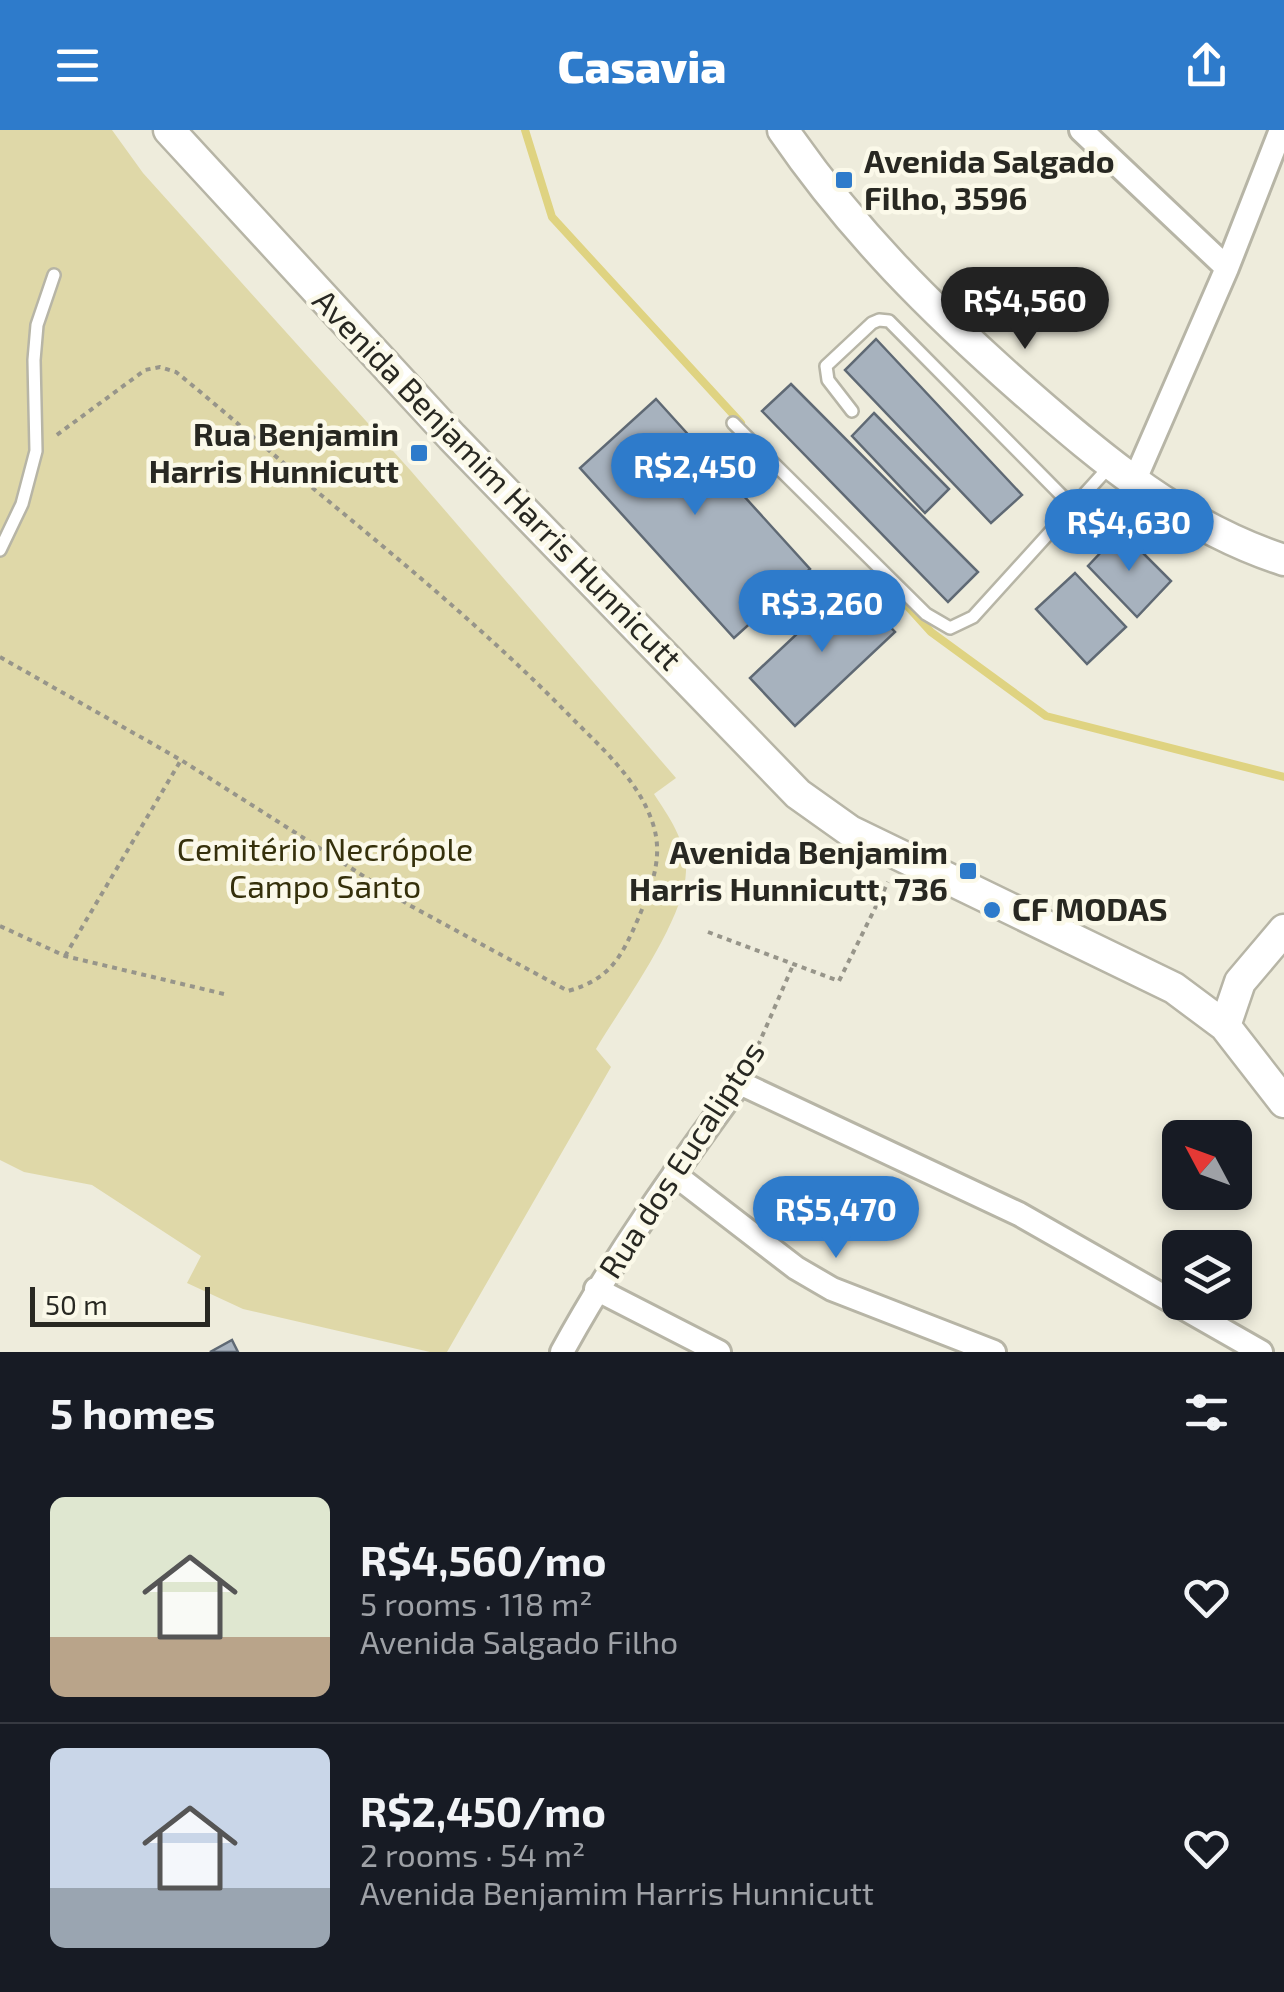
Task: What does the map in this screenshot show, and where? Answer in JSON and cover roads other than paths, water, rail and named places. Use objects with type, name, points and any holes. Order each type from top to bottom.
[{"type":"main road","name":"Avenida Benjamim Harris Hunnicutt","points":[[169,130],[452,438],[798,794],[850,831],[900,857],[1174,988],[1225,1026],[1284,1102]]},
{"type":"main road","points":[[783,130],[823,188],[898,275],[938,315],[1122,475],[1236,544],[1284,560]]},
{"type":"main road","points":[[1225,1026],[1240,982],[1284,930]]},
{"type":"main road","points":[[1174,988],[1211,994],[1240,982]]},
{"type":"street","points":[[1080,130],[1226,268]]},
{"type":"street","points":[[1122,475],[1226,268],[1281,130]]},
{"type":"street","name":"Rua dos Eucaliptos","points":[[562,1352],[596,1289],[740,1083],[1019,1214],[1260,1352]]},
{"type":"street","points":[[674,1174],[796,1268],[832,1289],[994,1352]]},
{"type":"street","points":[[596,1289],[719,1352]]},
{"type":"lane","points":[[0,550],[22,504],[36,450],[37,325],[54,275]]},
{"type":"lane","points":[[852,411],[828,380],[826,366],[872,323],[890,321],[1074,508]]},
{"type":"lane","points":[[733,422],[926,614],[950,628],[973,618],[1074,508],[1122,475]]},
{"type":"waterway","points":[[525,130],[552,217],[741,423]]},
{"type":"waterway","points":[[882,578],[931,632],[1046,716],[1284,777]]},
{"type":"place","name":"Avenida Salgado Filho, 3596","points":[[844,180]]},
{"type":"place","name":"Rua Benjamin Harris Hunnicutt","points":[[419,453]]},
{"type":"place","name":"Avenida Benjamim Harris Hunnicutt, 736","points":[[968,871]]},
{"type":"place","name":"CF MODAS","points":[[992,910]]},
{"type":"park label","name":"Cemitério Necrópole Campo Santo","points":[[325,868]]}]
